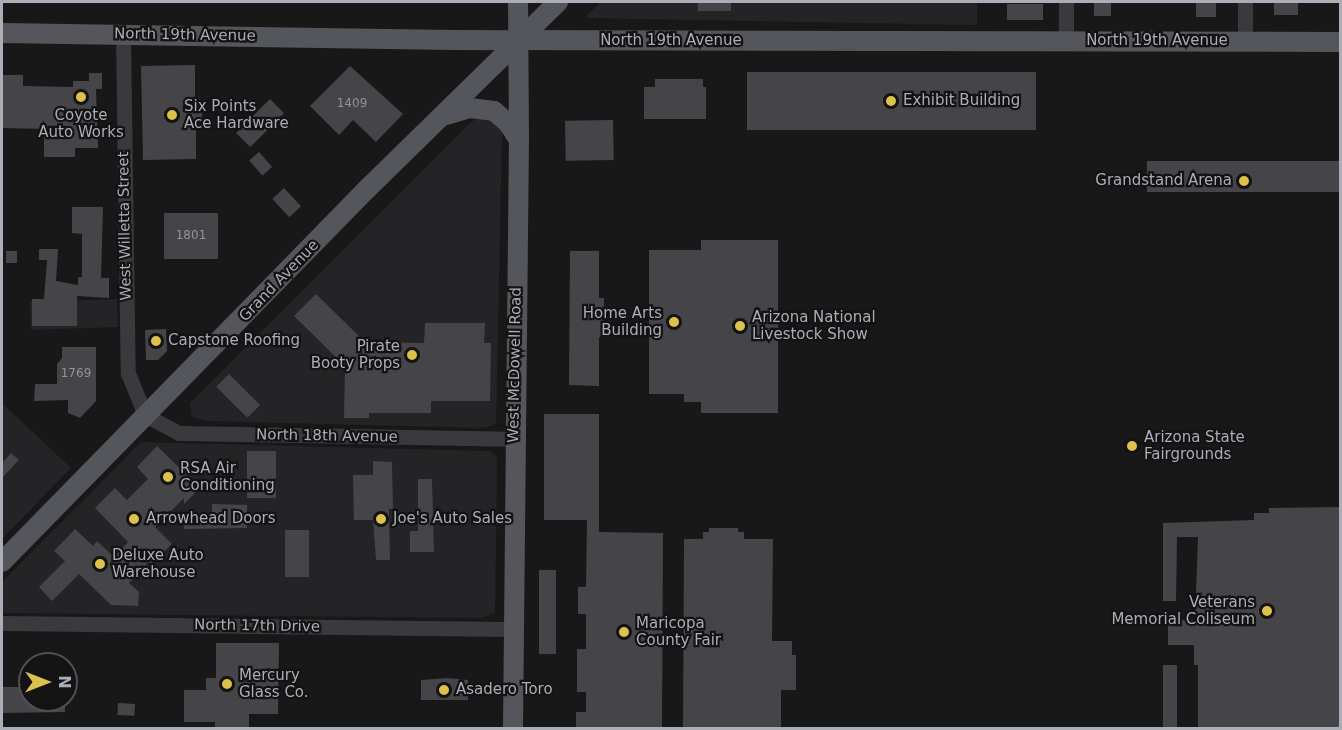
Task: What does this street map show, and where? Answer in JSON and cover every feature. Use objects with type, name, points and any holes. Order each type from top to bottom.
[{"type":"main road","name":"West McDowell Road","points":[[513,729],[512,629],[519,140],[518,2]]},
{"type":"main road","name":"Grand Avenue","points":[[2,562],[441,117],[558,2]]},
{"type":"main road","name":"North 19th Avenue","points":[[2,33],[518,40],[1341,42]]},
{"type":"main road","points":[[441,117],[470,108],[489,109],[501,115],[519,140]]},
{"type":"street","points":[[1066,2],[1066,41]]},
{"type":"street","points":[[1245,2],[1245,42]]},
{"type":"street","name":"West Willetta Street","points":[[123,34],[128,373],[146,415]]},
{"type":"street","name":"North 18th Avenue","points":[[146,415],[179,433],[514,439]]},
{"type":"street","name":"North 17th Drive","points":[[2,623],[512,629]]},
{"type":"shaded area","points":[[601,2],[977,2],[977,25],[587,18],[587,15]]},
{"type":"shaded area","points":[[480,116],[487,117],[499,125],[502,133],[496,423],[486,428],[207,421],[192,417],[190,403],[469,124]]},
{"type":"shaded area","points":[[117,299],[118,327],[31,330],[30,302]]},
{"type":"shaded area","points":[[2,403],[71,468],[2,539]]},
{"type":"shaded area","points":[[141,442],[490,451],[496,455],[497,464],[495,613],[482,618],[2,613],[2,582]]},
{"type":"building","points":[[698,2],[731,2],[731,11],[698,11]]},
{"type":"building","points":[[1094,2],[1111,2],[1111,16],[1094,16]]},
{"type":"building","points":[[1196,2],[1216,2],[1216,17],[1196,17]]},
{"type":"building","points":[[1274,2],[1298,2],[1298,15],[1274,15]]},
{"type":"building","points":[[1007,4],[1043,4],[1043,20],[1007,20]]},
{"type":"building","name":"Six Points Ace Hardware","points":[[195,65],[195,107],[202,107],[202,122],[196,122],[196,159],[143,160],[141,66]]},
{"type":"building","name":"Six Points Ace Hardware","points":[[350,66],[403,114],[376,142],[353,120],[339,135],[310,106]]},
{"type":"building","name":"Exhibit Building","points":[[747,72],[1036,72],[1036,130],[747,130]]},
{"type":"building","points":[[89,73],[102,73],[102,89],[96,89],[98,148],[75,148],[75,157],[44,157],[44,129],[2,128],[2,75],[23,75],[23,86],[73,87],[73,81],[89,81]]},
{"type":"building","points":[[655,79],[703,79],[703,87],[706,87],[706,119],[644,119],[644,87],[655,87]]},
{"type":"building","name":"Six Points Ace Hardware","points":[[270,99],[284,113],[250,147],[236,133]]},
{"type":"building","points":[[613,120],[614,160],[566,161],[565,121]]},
{"type":"building","points":[[259,152],[272,167],[262,176],[249,161]]},
{"type":"building","name":"Grandstand Arena","points":[[1147,161],[1340,161],[1340,192],[1147,192]]},
{"type":"building","points":[[284,188],[301,206],[289,217],[272,199]]},
{"type":"building","points":[[72,207],[103,207],[101,278],[109,278],[109,298],[77,296],[77,326],[32,326],[32,299],[44,299],[47,260],[39,260],[39,249],[58,249],[56,281],[78,285],[78,277],[82,277],[82,234],[72,233]]},
{"type":"building","points":[[164,213],[218,213],[218,259],[164,259]]},
{"type":"building","name":"Arizona National Livestock Show","points":[[701,240],[778,240],[778,413],[701,413],[701,402],[684,402],[684,394],[649,394],[649,250],[701,250]]},
{"type":"building","points":[[6,251],[17,251],[17,263],[6,263]]},
{"type":"building","points":[[570,251],[599,251],[599,298],[604,298],[604,337],[599,337],[599,386],[569,385]]},
{"type":"building","name":"Pirate Booty Props","points":[[316,294],[365,342],[424,343],[425,323],[485,323],[484,343],[491,343],[490,401],[431,401],[431,413],[369,413],[369,418],[344,418],[345,366],[294,316]]},
{"type":"building","name":"Capstone Roofing","points":[[166,329],[167,351],[158,360],[146,360],[145,330]]},
{"type":"building","points":[[62,347],[96,347],[96,401],[80,418],[68,413],[68,400],[34,401],[35,384],[57,384],[57,364],[62,358]]},
{"type":"building","points":[[229,374],[260,405],[247,418],[216,387]]},
{"type":"building","name":"Maricopa County Fair","points":[[544,414],[599,414],[599,532],[663,533],[662,729],[576,729],[576,712],[586,712],[586,692],[577,692],[577,649],[586,649],[586,614],[578,614],[578,587],[586,587],[587,520],[544,520]]},
{"type":"building","points":[[157,446],[200,488],[184,504],[184,498],[155,527],[172,544],[151,564],[148,562],[129,583],[139,592],[138,606],[111,605],[79,574],[52,601],[39,587],[65,561],[54,551],[75,529],[93,546],[97,541],[114,557],[128,542],[95,508],[115,488],[127,500],[148,479],[137,467]]},
{"type":"building","points":[[247,451],[276,451],[276,498],[247,498]]},
{"type":"building","points":[[11,453],[19,460],[2,478],[2,463]]},
{"type":"building","name":"Joe's Auto Sales","points":[[373,461],[392,462],[393,509],[389,509],[390,560],[376,560],[373,520],[354,520],[353,475],[373,475]]},
{"type":"building","points":[[418,479],[432,479],[434,552],[410,552],[410,531],[418,531]]},
{"type":"building","points":[[212,504],[247,505],[247,528],[184,529],[184,514],[212,514]]},
{"type":"building","name":"Veterans Memorial Coliseum","points":[[1341,507],[1341,729],[1198,729],[1198,665],[1194,665],[1194,645],[1168,645],[1168,620],[1195,620],[1198,537],[1177,537],[1176,601],[1163,601],[1163,523],[1254,520],[1254,513],[1269,513],[1269,508]]},
{"type":"building","points":[[709,528],[738,528],[738,532],[744,532],[744,539],[773,539],[772,641],[792,641],[792,655],[796,655],[796,690],[781,690],[781,729],[683,729],[684,539],[703,539],[703,532],[709,532]]},
{"type":"building","points":[[285,530],[309,530],[309,577],[285,577]]},
{"type":"building","points":[[539,570],[556,570],[556,654],[539,654]]},
{"type":"building","name":"Mercury Glass Co.","points":[[216,643],[279,643],[278,714],[249,714],[249,729],[215,729],[215,722],[184,722],[184,690],[206,690],[206,678],[216,678]]},
{"type":"building","name":"Veterans Memorial Coliseum","points":[[1163,665],[1177,665],[1177,728],[1163,728]]},
{"type":"building","name":"Asadero Toro","points":[[447,678],[468,680],[468,700],[421,700],[421,680]]},
{"type":"building","points":[[2,687],[18,687],[18,712],[65,712],[2,713]]},
{"type":"building","points":[[118,703],[135,704],[134,716],[117,715]]},
{"type":"place","name":"Coyote Auto Works","points":[[81,97]]},
{"type":"place","name":"Exhibit Building","points":[[891,101]]},
{"type":"place","name":"Six Points Ace Hardware","points":[[172,115]]},
{"type":"place","name":"Grandstand Arena","points":[[1244,181]]},
{"type":"place","name":"Home Arts Building","points":[[674,322]]},
{"type":"place","name":"Arizona National Livestock Show","points":[[740,326]]},
{"type":"place","name":"Capstone Roofing","points":[[156,341]]},
{"type":"place","name":"Pirate Booty Props","points":[[412,355]]},
{"type":"place","name":"Arizona State Fairgrounds","points":[[1132,446]]},
{"type":"place","name":"RSA Air Conditioning","points":[[168,477]]},
{"type":"place","name":"Arrowhead Doors","points":[[134,519]]},
{"type":"place","name":"Joe's Auto Sales","points":[[381,519]]},
{"type":"place","name":"Deluxe Auto Warehouse","points":[[100,564]]},
{"type":"place","name":"Veterans Memorial Coliseum","points":[[1267,611]]},
{"type":"place","name":"Maricopa County Fair","points":[[624,632]]},
{"type":"place","name":"Mercury Glass Co.","points":[[227,684]]},
{"type":"place","name":"Asadero Toro","points":[[444,690]]}]
